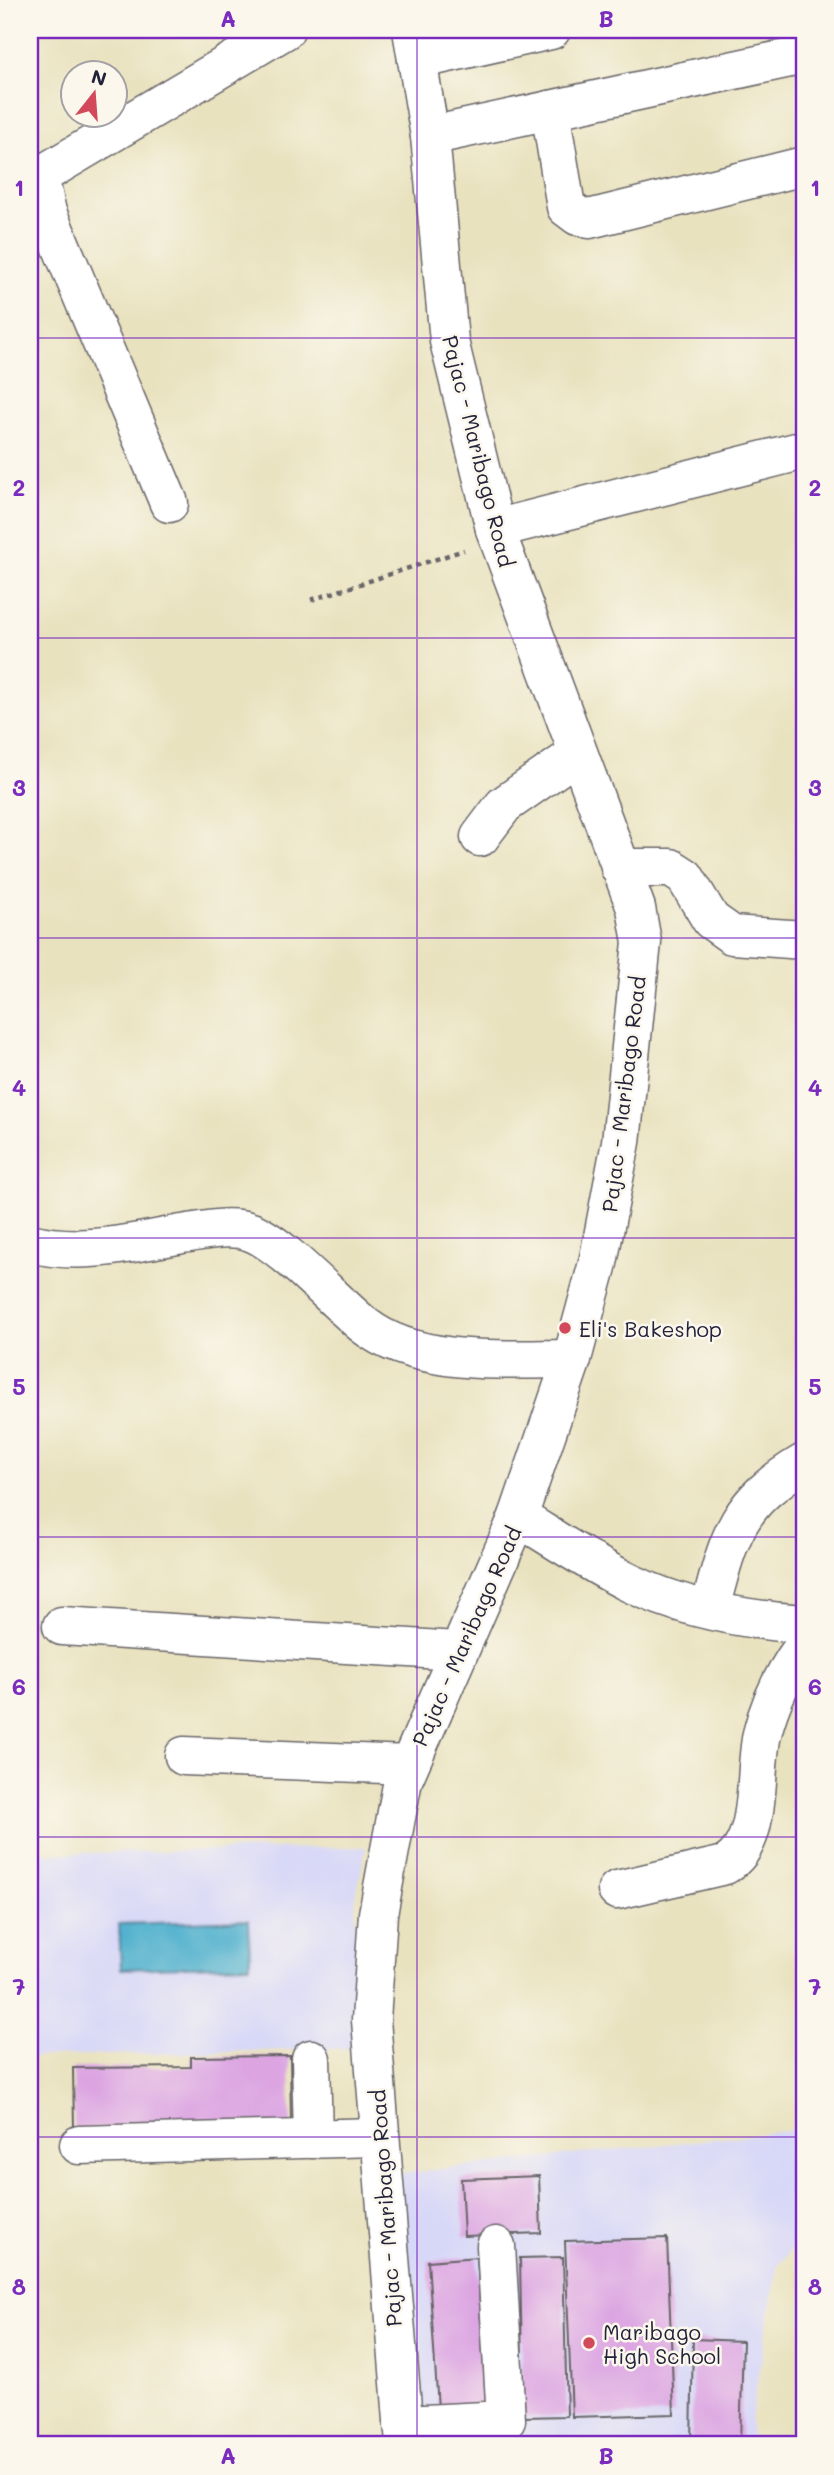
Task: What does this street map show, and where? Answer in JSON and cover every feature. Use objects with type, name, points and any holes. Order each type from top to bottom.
[{"type":"street","points":[[169,503],[47,212],[40,181],[48,171],[285,30]]},
{"type":"street","points":[[414,45],[551,30]]},
{"type":"street","name":"Pajac - Maribago Road","points":[[404,2435],[371,2020],[378,1914],[403,1780],[457,1651],[518,1517],[572,1359],[598,1262],[621,1142],[642,942],[636,908],[496,534],[449,341],[430,136],[414,45]]},
{"type":"street","points":[[430,136],[804,55]]},
{"type":"street","points":[[550,110],[565,207],[578,216],[589,219],[804,166]]},
{"type":"street","points":[[496,534],[804,450]]},
{"type":"street","points":[[480,837],[504,805],[577,754]]},
{"type":"street","points":[[620,868],[671,868],[685,877],[711,920],[732,936],[804,940]]},
{"type":"street","points":[[30,1243],[47,1247],[94,1248],[215,1229],[250,1231],[276,1248],[367,1328],[411,1348],[472,1357],[572,1359]]},
{"type":"street","points":[[710,1609],[723,1556],[742,1514],[780,1477],[804,1463]]},
{"type":"street","points":[[518,1517],[630,1583],[677,1601],[802,1634],[769,1708],[762,1736],[749,1836],[735,1859],[725,1865],[617,1890]]},
{"type":"street","points":[[62,1626],[457,1651]]},
{"type":"street","points":[[184,1756],[409,1765]]},
{"type":"street","points":[[311,2059],[313,2139]]},
{"type":"street","points":[[79,2145],[379,2137]]},
{"type":"street","points":[[404,2435],[508,2433],[496,2246]]},
{"type":"path","points":[[311,600],[496,534]]},
{"type":"shaded area","points":[[366,1847],[355,1899],[359,2048],[30,2057],[30,1854]]},
{"type":"shaded area","name":"Maribago High School","points":[[804,2129],[804,2232],[777,2267],[751,2420],[751,2445],[422,2445],[399,2174]]},
{"type":"water","points":[[249,1920],[250,1965],[121,1969],[119,1924]]},
{"type":"building","points":[[290,2056],[291,2126],[74,2129],[73,2068],[191,2067],[191,2057]]},
{"type":"building","points":[[539,2176],[541,2233],[464,2236],[461,2179]]},
{"type":"building","points":[[667,2238],[674,2414],[572,2417],[565,2241]]},
{"type":"building","points":[[477,2257],[486,2403],[438,2408],[428,2261]]},
{"type":"building","points":[[563,2257],[567,2416],[523,2417],[520,2258]]},
{"type":"building","points":[[693,2339],[743,2341],[740,2445],[691,2445]]},
{"type":"building","points":[[495,2439],[496,2445],[446,2445],[446,2443]]},
{"type":"place","name":"Eli's Bakeshop","points":[[565,1328]]},
{"type":"place","name":"Maribago High School","points":[[589,2343]]}]
